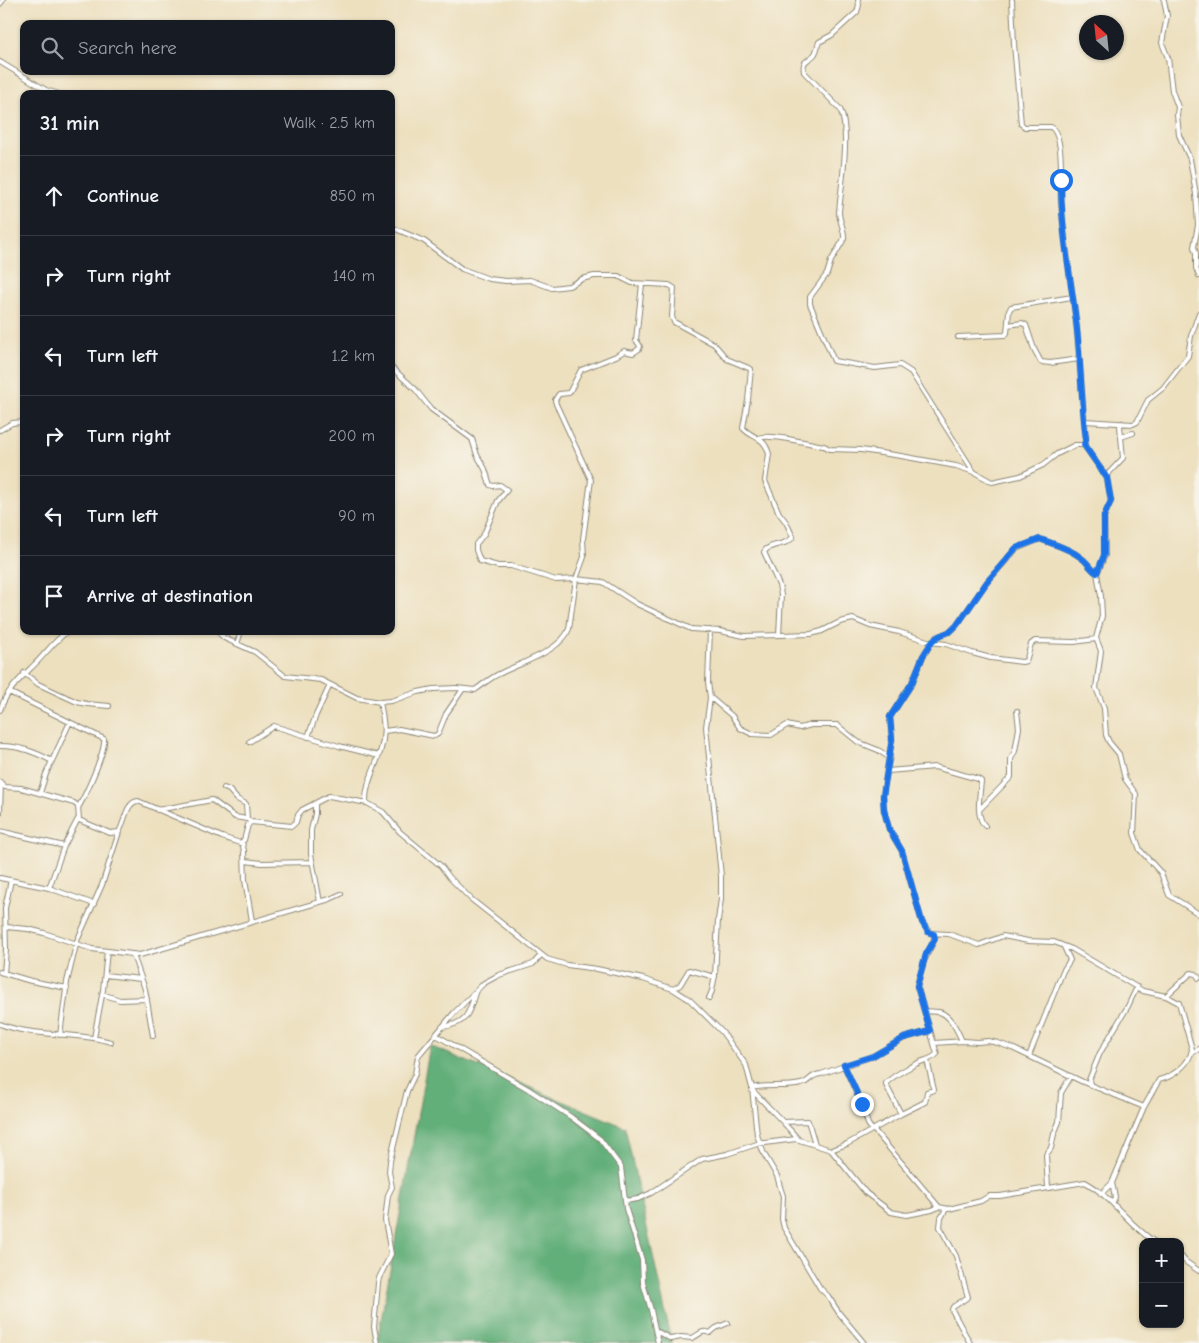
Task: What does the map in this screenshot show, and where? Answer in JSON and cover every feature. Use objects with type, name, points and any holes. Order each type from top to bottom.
[{"type":"street","points":[[0,4],[3,0]]},
{"type":"street","points":[[858,0],[857,12],[832,35],[819,42],[816,52],[806,60],[803,68],[804,72],[840,109],[844,124],[844,158],[839,213],[844,239],[831,261],[827,274],[810,297],[810,304],[834,362],[875,368],[900,365],[911,372],[974,472]]},
{"type":"street","points":[[1012,0],[1021,124],[1025,127],[1051,127],[1058,135],[1061,161],[1064,241],[1085,421],[1086,439],[1084,445]]},
{"type":"street","points":[[1164,0],[1167,16],[1162,43],[1168,58],[1172,90],[1178,107],[1176,115],[1179,135],[1190,158],[1196,194],[1198,225],[1194,247],[1196,268],[1199,276]]},
{"type":"street","points":[[0,62],[20,74]]},
{"type":"street","points":[[22,75],[48,90]]},
{"type":"street","points":[[395,229],[424,241],[456,266],[484,277],[506,281],[530,280],[552,288],[569,286],[582,279],[597,276],[618,276],[632,283],[669,285],[674,288],[672,317],[674,322],[714,344],[727,360],[751,369],[743,428],[759,438],[769,452],[765,481],[777,509],[793,537],[789,542],[767,548],[764,552],[776,578],[781,595],[779,635]]},
{"type":"street","points":[[221,635],[255,652],[286,676],[321,680],[351,696],[380,702],[391,701],[433,689],[463,688],[475,690],[501,673],[546,651],[564,638],[569,630],[576,578],[584,557],[583,539],[591,480],[560,415],[555,400],[559,394],[569,393],[582,370],[624,351],[633,353],[639,350],[640,346],[636,340],[642,284]]},
{"type":"street","points":[[958,337],[1005,335],[1011,307],[1072,297]]},
{"type":"street","points":[[1085,421],[1133,424],[1137,422],[1148,400],[1163,388],[1188,356],[1191,336],[1199,313]]},
{"type":"street","points":[[1008,325],[1022,323],[1026,325],[1034,350],[1041,362],[1046,364],[1079,359]]},
{"type":"street","points":[[395,371],[431,408],[472,439],[490,485],[500,485],[507,490],[498,501],[484,534],[476,544],[479,559],[498,566],[511,566],[526,570],[545,578],[556,580],[576,578],[603,582],[637,604],[661,614],[683,627],[744,636],[817,632],[840,622],[853,619],[870,626],[946,644],[991,658],[1022,662],[1026,660],[1031,644],[1035,641],[1074,642],[1096,639]]},
{"type":"street","points":[[0,430],[12,423],[20,422]]},
{"type":"street","points":[[1106,476],[1123,458],[1120,426],[1122,423]]},
{"type":"street","points":[[1121,437],[1133,433]]},
{"type":"street","points":[[759,438],[762,436],[773,437],[824,446],[830,449],[861,450],[919,458],[962,468],[974,472],[991,482],[1009,479],[1035,470],[1057,454],[1075,445],[1084,445]]},
{"type":"street","points":[[1084,445],[1108,480],[1111,501],[1104,516],[1104,555],[1097,573],[1102,616],[1096,639],[1101,651],[1096,690],[1104,708],[1106,735],[1119,754],[1126,779],[1136,794],[1135,838],[1140,850],[1161,873],[1170,895],[1199,914]]},
{"type":"street","points":[[1097,573],[1077,554],[1040,539],[1016,548],[987,582],[957,625],[951,631],[937,637],[932,642],[923,656],[912,683],[890,717],[892,739],[883,801],[891,833],[902,851],[922,922],[928,932],[949,934],[979,945],[1003,936],[1028,941],[1051,941],[1095,962],[1137,987],[1150,993],[1166,996],[1180,1005],[1196,1051],[1180,1070],[1157,1082],[1144,1107],[1112,1183],[1101,1194]]},
{"type":"street","points":[[709,998],[715,977],[721,899],[721,876],[706,727],[710,698],[708,682],[710,630]]},
{"type":"street","points":[[0,710],[9,692],[24,673],[63,635]]},
{"type":"street","points":[[237,644],[240,635]]},
{"type":"street","points":[[24,673],[38,684],[77,702],[108,706]]},
{"type":"street","points":[[308,737],[330,685]]},
{"type":"street","points":[[384,731],[398,729],[434,736],[438,734],[450,707],[463,688]]},
{"type":"street","points":[[9,692],[101,737],[105,741],[92,779],[78,808],[78,819],[64,846],[49,888]]},
{"type":"street","points":[[710,698],[732,716],[740,728],[752,734],[771,735],[788,725],[801,728],[811,725],[837,725],[858,742],[878,750],[890,758]]},
{"type":"street","points":[[366,803],[368,786],[379,756],[384,731],[380,702]]},
{"type":"street","points":[[980,810],[1011,777],[1011,759],[1015,751],[1019,728],[1017,712]]},
{"type":"street","points":[[40,793],[70,722]]},
{"type":"street","points":[[249,742],[274,726],[379,756]]},
{"type":"street","points":[[0,746],[26,748],[52,761]]},
{"type":"street","points":[[888,771],[935,767],[948,772],[974,777],[982,781],[979,798],[980,818],[985,826]]},
{"type":"street","points":[[0,783],[5,787],[21,788],[74,803],[78,808]]},
{"type":"street","points":[[0,783],[0,813]]},
{"type":"street","points":[[224,788],[232,792],[237,800],[246,804],[249,820],[246,838],[242,842]]},
{"type":"street","points":[[157,810],[212,800],[235,817],[292,826],[296,822],[299,813],[330,796],[366,803],[383,812],[400,832],[441,866],[471,900],[541,955],[556,963],[597,969],[643,979],[673,989],[696,1005],[727,1038],[746,1065],[753,1090],[756,1133],[768,1162],[777,1176],[783,1196],[782,1220],[784,1228],[820,1288],[864,1343]]},
{"type":"street","points":[[60,1034],[76,944],[94,904],[130,805],[134,802],[142,802],[222,837],[242,842]]},
{"type":"street","points":[[315,804],[315,814],[311,830],[312,862],[320,902]]},
{"type":"street","points":[[78,819],[110,833],[119,832]]},
{"type":"street","points":[[0,831],[64,846]]},
{"type":"street","points":[[242,842],[245,880],[252,921]]},
{"type":"street","points":[[245,861],[262,863],[312,862]]},
{"type":"street","points":[[0,878],[49,888],[94,904]]},
{"type":"street","points":[[11,880],[6,899],[6,927],[2,972],[31,981],[67,988]]},
{"type":"street","points":[[6,927],[44,932],[76,944],[107,952],[133,955],[145,954],[320,902],[341,894]]},
{"type":"street","points":[[901,1114],[886,1083],[898,1074],[933,1058],[937,1054],[917,986],[926,954],[935,939],[934,934]]},
{"type":"street","points":[[1029,1056],[1063,971],[1070,960],[1064,947]]},
{"type":"street","points":[[94,1038],[107,952]]},
{"type":"street","points":[[133,955],[147,999],[153,1036]]},
{"type":"street","points":[[377,1343],[374,1327],[378,1283],[391,1254],[384,1220],[388,1195],[392,1187],[389,1172],[390,1161],[407,1091],[415,1074],[418,1056],[442,1027],[486,982],[530,965],[541,955]]},
{"type":"street","points":[[673,989],[680,985],[689,970],[715,977]]},
{"type":"street","points":[[1166,996],[1190,973],[1196,974],[1199,978]]},
{"type":"street","points":[[105,975],[141,979]]},
{"type":"street","points":[[1088,1082],[1103,1048],[1137,987]]},
{"type":"street","points":[[442,1027],[451,1026],[466,1018],[471,1009],[475,992]]},
{"type":"street","points":[[102,994],[120,1000],[147,999]]},
{"type":"street","points":[[925,1011],[942,1013],[952,1022],[962,1041]]},
{"type":"street","points":[[0,1024],[25,1031],[94,1038],[111,1042]]},
{"type":"street","points":[[753,1090],[766,1085],[801,1084],[814,1074],[821,1074],[873,1056],[904,1038],[930,1031]]},
{"type":"street","points":[[436,1035],[528,1089],[596,1135],[620,1164],[628,1216],[642,1260],[643,1283],[658,1343]]},
{"type":"street","points":[[934,1044],[962,1041],[992,1041],[1144,1107]]},
{"type":"street","points":[[831,1150],[847,1144],[925,1102],[927,1093],[934,1090],[934,1082],[927,1060]]},
{"type":"street","points":[[844,1065],[868,1124],[939,1206],[946,1209],[990,1196],[1085,1182],[1113,1202],[1150,1238]]},
{"type":"street","points":[[1048,1188],[1046,1154],[1051,1148],[1059,1122],[1061,1093],[1071,1076]]},
{"type":"street","points":[[753,1090],[799,1140]]},
{"type":"street","points":[[782,1121],[808,1121],[815,1144]]},
{"type":"street","points":[[625,1201],[633,1201],[651,1193],[702,1159],[728,1154],[760,1144],[799,1140],[831,1150],[866,1193],[891,1212],[907,1215],[932,1210],[939,1206]]},
{"type":"street","points":[[1112,1183],[1115,1197],[1113,1202]]},
{"type":"street","points":[[946,1209],[941,1218],[940,1227],[956,1256],[968,1297],[953,1307],[952,1310],[970,1343]]},
{"type":"street","points":[[1184,1260],[1199,1271]]},
{"type":"street","points":[[656,1331],[671,1339],[681,1337],[692,1338],[702,1332],[710,1333],[728,1322]]},
{"type":"green space","points":[[430,1046],[625,1127],[672,1343],[377,1343]]},
{"type":"route","points":[[862,1104],[844,1065],[873,1056],[904,1038],[930,1031],[917,986],[926,954],[935,939],[934,934],[928,932],[922,922],[902,851],[889,829],[884,810],[883,801],[892,739],[890,717],[918,673],[923,656],[933,640],[951,631],[957,625],[987,582],[1016,548],[1040,539],[1077,554],[1097,573],[1104,558],[1104,514],[1111,501],[1107,478],[1084,445],[1086,439],[1082,385],[1076,320],[1064,241],[1061,180]]}]
